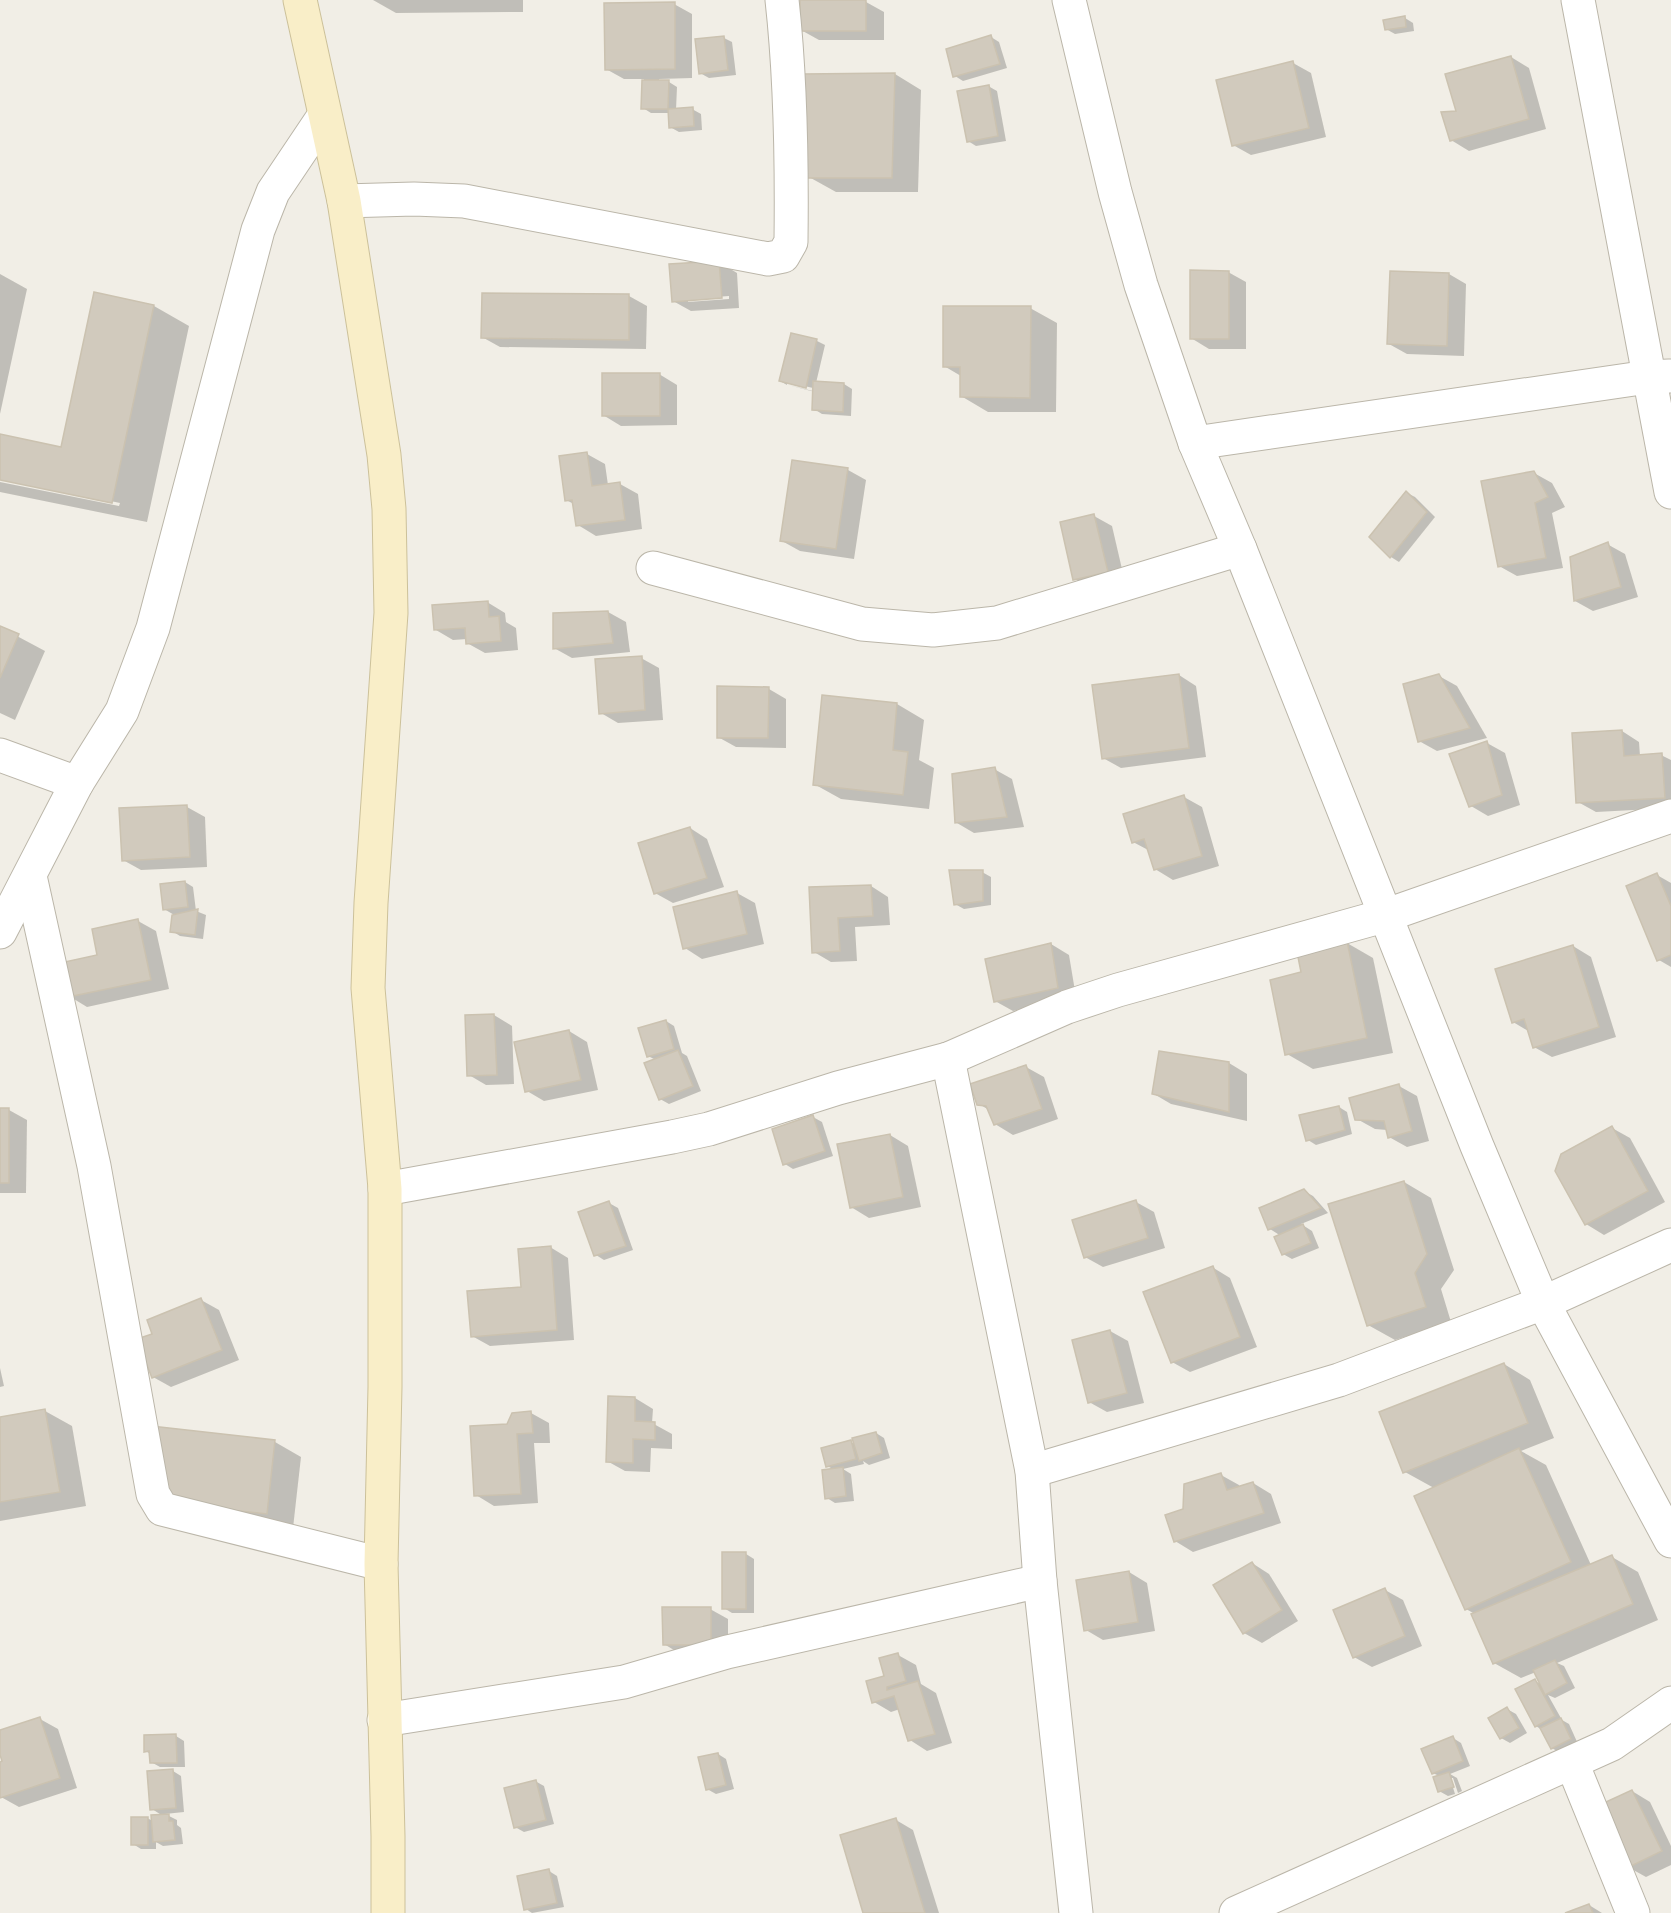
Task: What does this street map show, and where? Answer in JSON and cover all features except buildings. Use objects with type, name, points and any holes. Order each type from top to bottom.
[{"type":"main road","points":[[303,3],[324,116],[344,201],[384,455],[388,509],[391,613],[370,903],[368,988],[385,1189],[385,1387],[381,1564],[388,1913]]},
{"type":"street","points":[[344,201],[464,201],[768,259],[783,256],[791,242],[792,137],[788,56],[782,0]]},
{"type":"street","points":[[1069,0],[1115,192],[1141,285],[1195,443],[1387,915],[1477,1146],[1543,1303],[1671,1541]]},
{"type":"street","points":[[1578,0],[1659,376],[1671,492]]},
{"type":"street","points":[[0,932],[77,783],[122,711],[153,628],[258,230],[273,192],[324,116]]},
{"type":"street","points":[[1195,443],[1659,376]]},
{"type":"street","points":[[653,568],[862,624],[933,630],[996,622],[1240,549]]},
{"type":"street","points":[[0,755],[77,783]]},
{"type":"street","points":[[385,1189],[690,1133],[838,1088],[948,1059],[1067,1007],[1118,990],[1387,915],[1671,816]]},
{"type":"street","points":[[30,876],[94,1166],[153,1494],[162,1509],[381,1564]]},
{"type":"street","points":[[948,1059],[1032,1471],[1040,1581],[1076,1913]]},
{"type":"street","points":[[1032,1471],[1339,1380],[1543,1303],[1671,1245]]},
{"type":"street","points":[[384,1720],[624,1682],[727,1652],[1040,1581]]},
{"type":"street","points":[[1236,1913],[1612,1744],[1671,1703]]},
{"type":"street","points":[[1572,1763],[1633,1913]]}]
